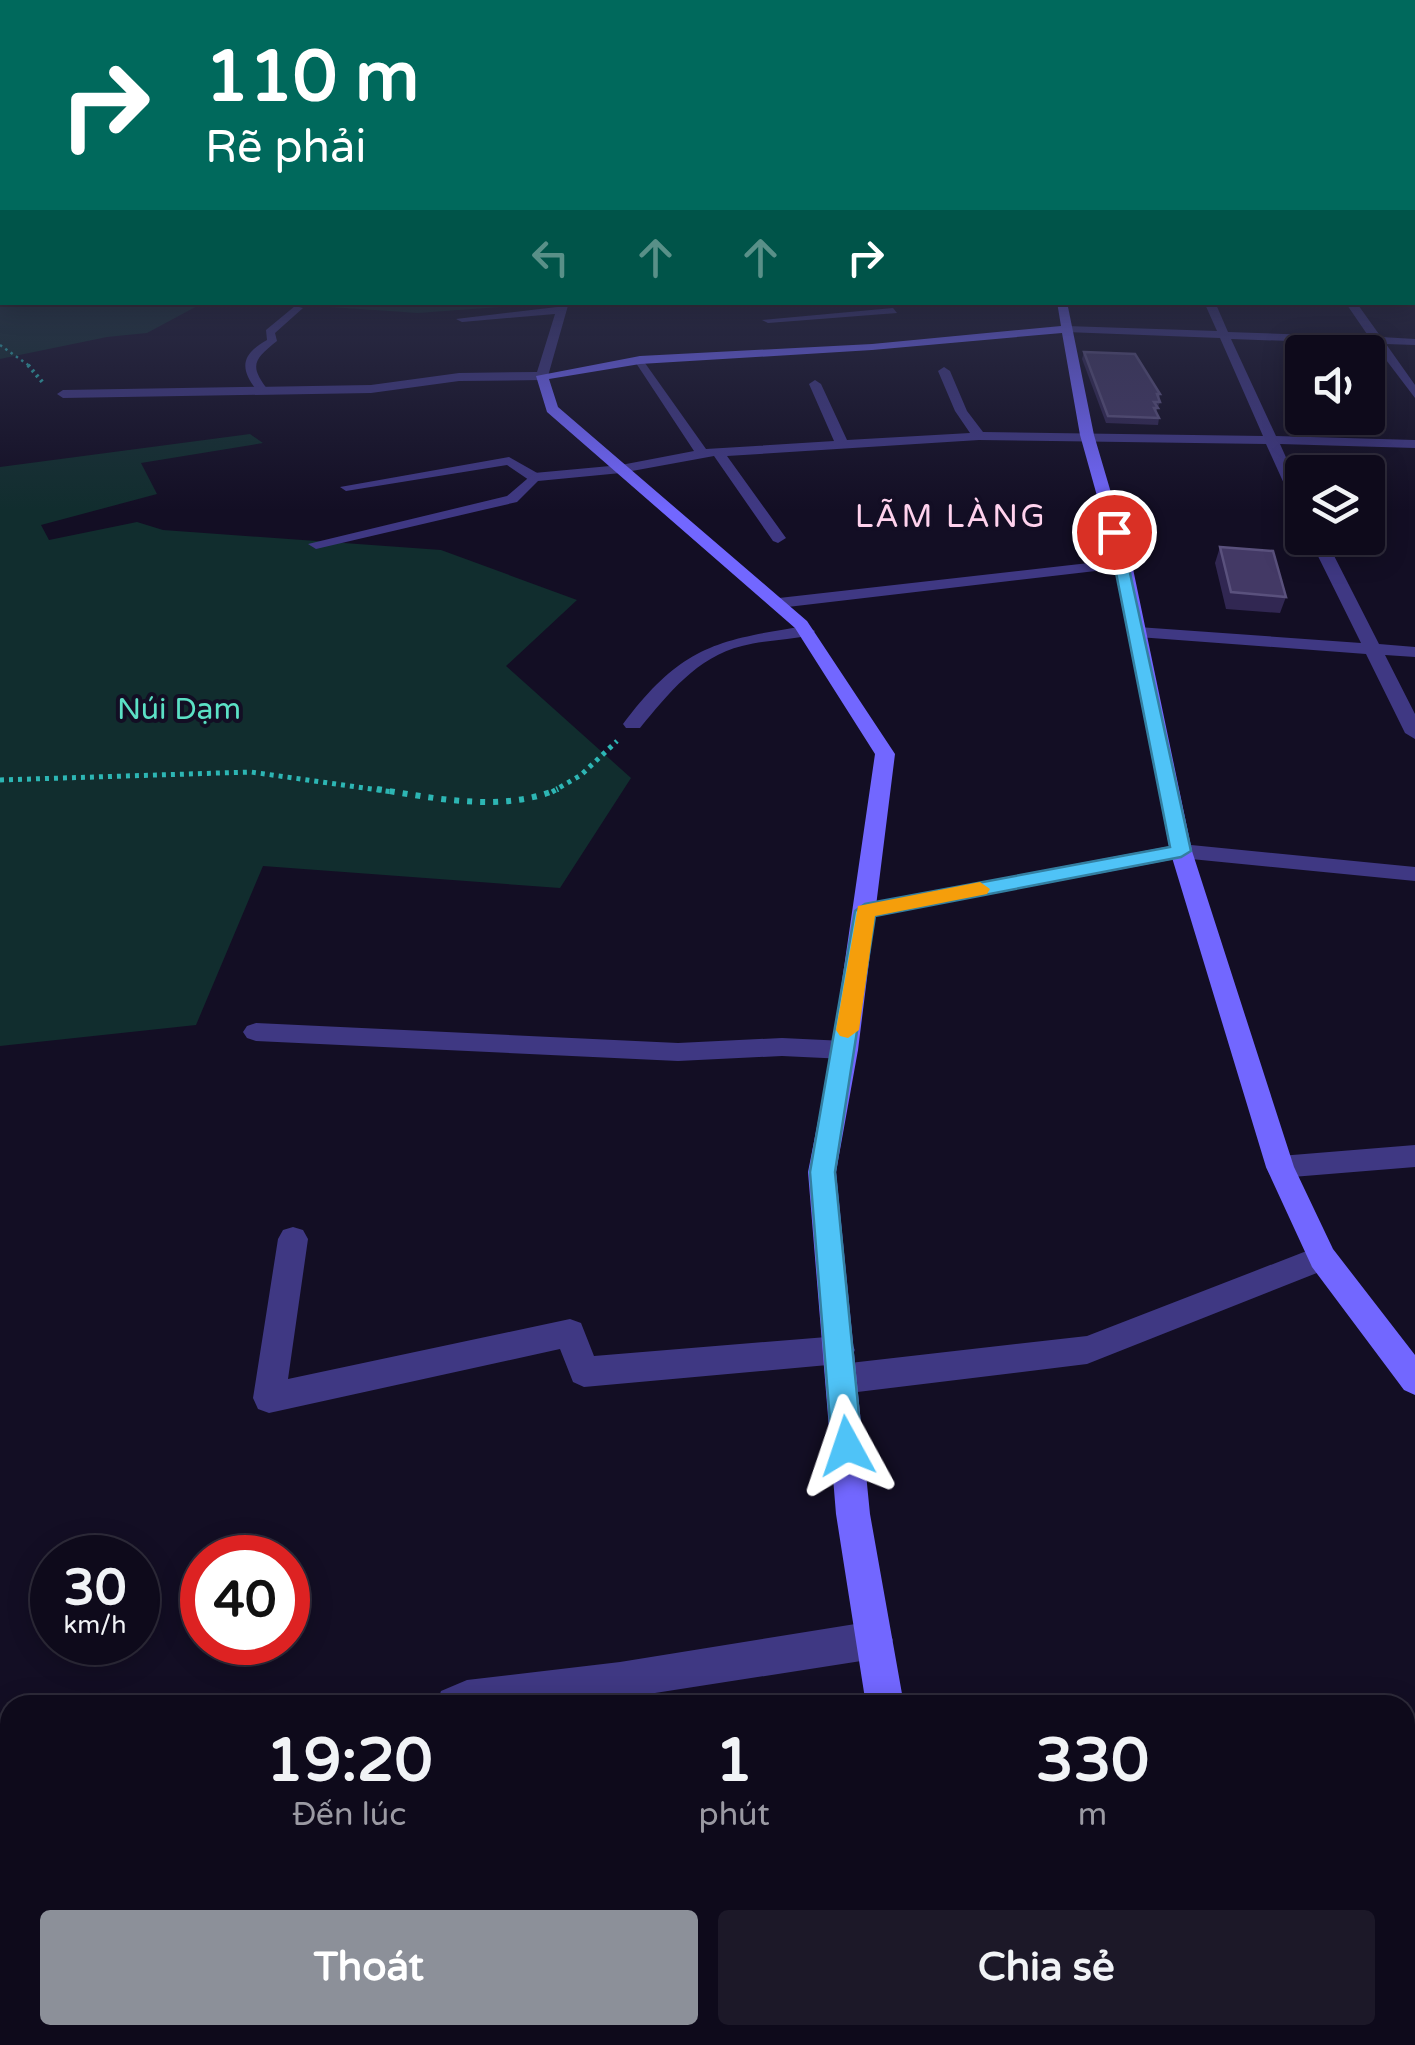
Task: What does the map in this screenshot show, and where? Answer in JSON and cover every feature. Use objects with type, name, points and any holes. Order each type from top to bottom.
[{"type":"street","points":[[559,320],[542,376],[552,409],[806,630],[885,754],[845,1050],[822,1172],[853,1514],[883,1695]]},
{"type":"street","points":[[768,320],[770,354]]},
{"type":"street","points":[[1065,320],[1086,434],[1124,564],[1181,851],[1280,1168],[1322,1258],[1415,1380]]},
{"type":"street","points":[[1216,320],[1285,472]]},
{"type":"street","points":[[63,394],[370,390],[459,377],[542,376],[640,360],[770,354],[1066,328],[1285,337]]},
{"type":"street","points":[[1385,341],[1415,342]]},
{"type":"street","points":[[1385,354],[1415,394]]},
{"type":"street","points":[[640,360],[778,538]]},
{"type":"street","points":[[944,371],[979,436]]},
{"type":"street","points":[[814,384],[842,444]]},
{"type":"street","points":[[316,544],[512,499],[534,477],[621,469],[710,453],[979,436],[1086,434],[1415,444]]},
{"type":"street","points":[[1325,555],[1415,734]]},
{"type":"street","points":[[779,603],[1124,564]]},
{"type":"street","points":[[632,724],[678,673],[704,655],[739,642],[806,630]]},
{"type":"street","points":[[1138,632],[1415,652]]},
{"type":"street","points":[[865,911],[1181,851],[1415,874]]},
{"type":"street","points":[[256,1032],[678,1052],[782,1047],[845,1050]]},
{"type":"street","points":[[1280,1168],[1415,1156]]},
{"type":"street","points":[[293,1239],[269,1398],[570,1333],[584,1372],[840,1364],[1087,1350],[1322,1258]]},
{"type":"street","points":[[502,1695],[620,1681],[874,1640]]},
{"type":"lane","points":[[262,391],[250,375],[249,365],[260,348],[272,342],[270,332],[283,320]]},
{"type":"lane","points":[[346,487],[508,462],[534,477]]},
{"type":"path","points":[[0,344],[31,367],[44,384],[63,394]]},
{"type":"path","points":[[0,780],[251,772],[448,797],[502,800],[570,785],[632,724]]},
{"type":"green space","points":[[0,320],[170,320],[147,333],[107,337],[0,359]]},
{"type":"green space","name":"Núi Dạm","points":[[250,434],[263,443],[141,463],[157,494],[41,525],[49,540],[137,522],[163,530],[441,550],[577,600],[506,666],[631,778],[560,888],[263,866],[196,1025],[0,1046],[0,467]]},
{"type":"building","points":[[1084,352],[1135,354],[1160,394],[1160,402],[1154,402],[1159,418],[1108,416]]},
{"type":"building","points":[[1220,547],[1273,551],[1286,597],[1231,592]]},
{"type":"slow traffic","points":[[848,1030],[865,911],[980,889]]},
{"type":"district","name":"LÃM LÀNG","points":[[951,516]]},
{"type":"route","points":[[847,1446],[822,1172],[865,911],[1181,851],[1124,564],[1114,532]]}]
